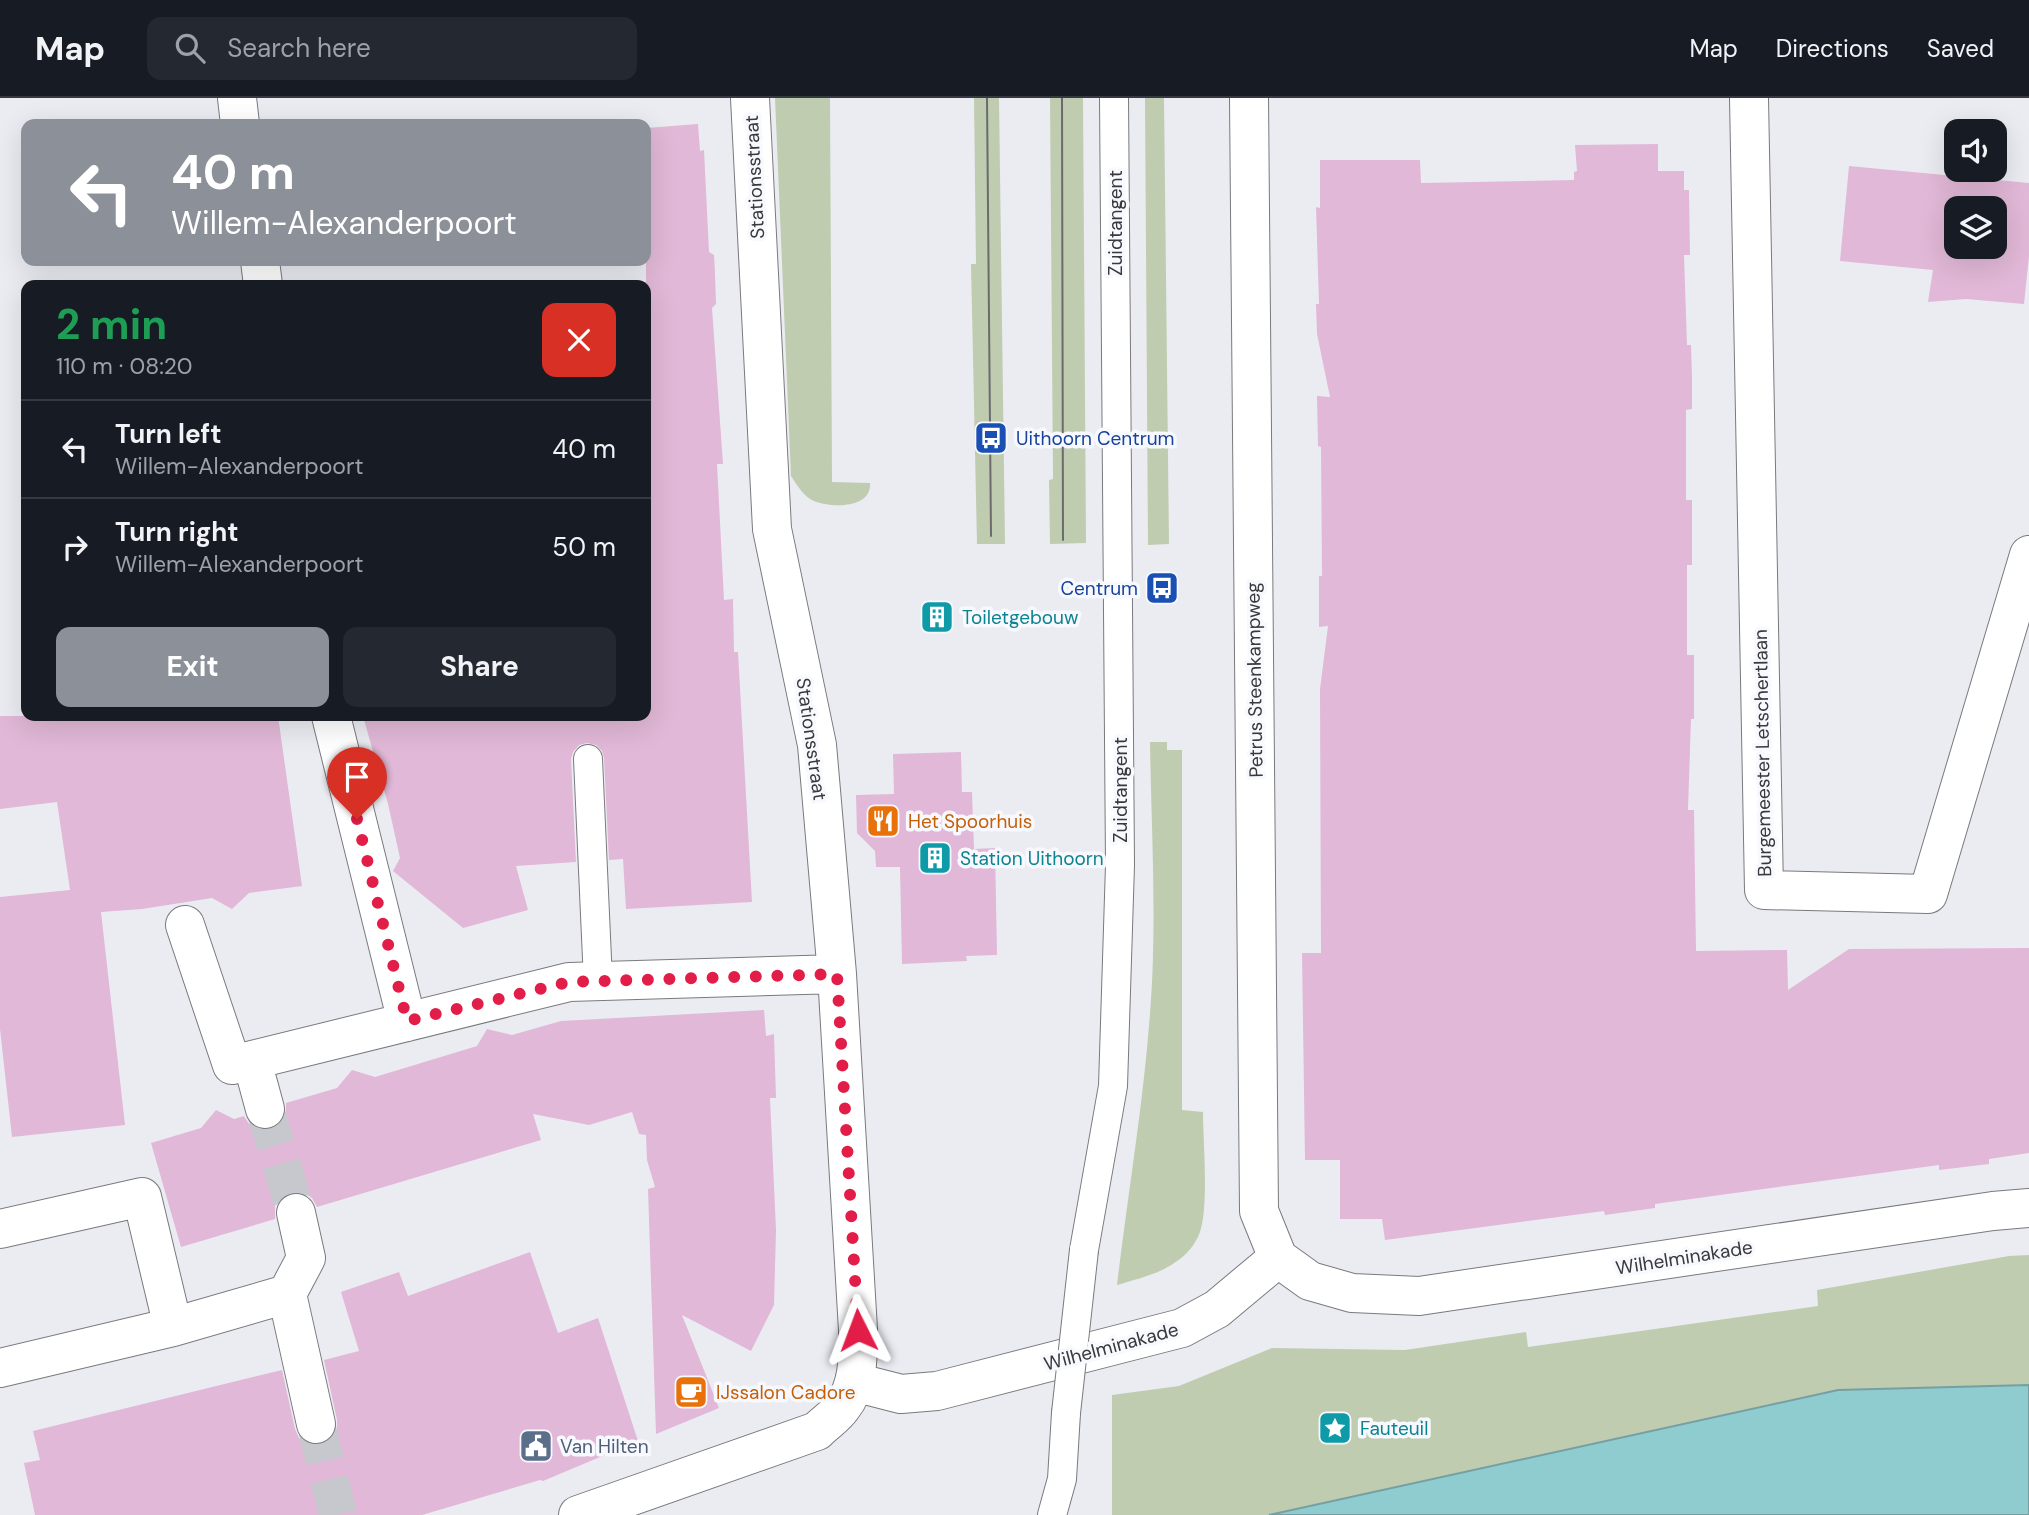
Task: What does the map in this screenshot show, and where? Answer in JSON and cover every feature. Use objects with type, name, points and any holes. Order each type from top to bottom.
[{"type":"street","points":[[237,98],[239,119]]},
{"type":"street","name":"Stationsstraat","points":[[750,98],[772,529],[817,745],[837,974],[858,1330],[855,1382]]},
{"type":"street","name":"Petrus Steenkampweg","points":[[1248,98],[1259,1212],[1278,1258]]},
{"type":"street","name":"Burgemeester Letschertlaan","points":[[1749,98],[1764,890],[1928,894],[2029,555]]},
{"type":"street","points":[[332,721],[407,1021]]},
{"type":"street","points":[[185,925],[232,1065],[569,982],[837,974]]},
{"type":"street","points":[[252,1061],[265,1109]]},
{"type":"street","points":[[0,1229],[142,1197],[173,1327]]},
{"type":"street","name":"Wilhelminakade","points":[[855,1382],[901,1394],[937,1391],[1182,1328],[1217,1309],[1278,1258],[1310,1281],[1352,1293],[1419,1296],[1993,1211],[2029,1208]]},
{"type":"street","points":[[296,1213],[306,1258],[287,1294],[316,1424]]},
{"type":"street","points":[[0,1368],[173,1327],[287,1294]]},
{"type":"street","points":[[578,1515],[817,1431],[843,1407],[855,1382]]},
{"type":"lane","name":"Zuidtangent","points":[[1052,1515],[1062,1479],[1066,1413],[1084,1250],[1113,1086],[1120,878],[1114,98]]},
{"type":"lane","points":[[588,759],[598,981]]},
{"type":"lane","name":"Zuidtangent","points":[[1062,1479],[1073,1515]]},
{"type":"green space","points":[[775,98],[830,98],[832,482],[870,483],[869,492],[864,498],[849,504],[830,505],[814,501],[804,494],[791,476]]},
{"type":"green space","points":[[974,98],[999,98],[1005,544],[977,544],[971,264],[976,264]]},
{"type":"green space","points":[[1050,98],[1083,98],[1086,543],[1050,544],[1049,480],[1053,479]]},
{"type":"green space","points":[[1145,98],[1164,98],[1169,544],[1148,545]]},
{"type":"green space","points":[[1150,742],[1167,742],[1167,750],[1182,750],[1182,1110],[1203,1112],[1204,1206],[1200,1232],[1184,1255],[1156,1273],[1117,1285],[1144,1080],[1151,997],[1154,903]]},
{"type":"green space","points":[[2029,1255],[2029,1385],[1838,1390],[1269,1515],[1112,1515],[1112,1395],[1179,1386],[1272,1348],[1405,1350],[1526,1332],[1528,1347],[1818,1306],[1817,1290],[2009,1256]]},
{"type":"water","points":[[2029,1385],[2029,1515],[1269,1515],[1838,1390]]},
{"type":"building","points":[[698,124],[700,151],[704,150],[709,252],[714,255],[715,273],[716,304],[712,308],[723,464],[717,464],[724,600],[733,599],[734,652],[738,652],[752,902],[626,909],[623,859],[609,860],[604,758],[596,745],[587,743],[579,745],[571,759],[576,862],[516,866],[528,910],[463,928],[393,871],[400,858],[364,721],[651,721],[651,280],[646,280],[646,266],[651,266],[651,128]]},
{"type":"building","points":[[1658,144],[1658,171],[1684,171],[1684,190],[1689,190],[1690,255],[1684,255],[1687,345],[1691,345],[1692,377],[1692,409],[1686,410],[1686,500],[1692,500],[1692,565],[1687,565],[1687,655],[1694,655],[1694,719],[1691,719],[1688,810],[1694,810],[1696,951],[1787,950],[1788,990],[1849,949],[2029,948],[2029,1153],[1989,1159],[1989,1164],[1939,1170],[1939,1165],[1655,1204],[1655,1208],[1605,1215],[1604,1211],[1385,1240],[1382,1219],[1340,1219],[1340,1160],[1305,1160],[1302,953],[1321,953],[1320,689],[1328,626],[1319,627],[1319,576],[1322,576],[1321,447],[1318,446],[1317,396],[1330,397],[1317,334],[1316,304],[1319,304],[1316,207],[1320,208],[1320,160],[1420,160],[1421,183],[1574,180],[1574,172],[1577,171],[1575,145]]},
{"type":"building","points":[[1849,166],[1944,175],[1944,182],[2029,183],[2029,256],[2024,304],[1966,299],[1928,302],[1933,270],[1840,261]]},
{"type":"building","points":[[0,716],[21,716],[21,721],[279,721],[302,886],[249,893],[232,909],[212,898],[142,909],[101,912],[125,1125],[12,1137],[0,1029],[0,897],[70,890],[57,802],[0,809]]},
{"type":"building","name":"Station Uithoorn","points":[[961,752],[962,792],[972,792],[974,849],[995,848],[997,955],[966,956],[967,961],[902,964],[900,867],[876,867],[875,851],[857,833],[856,795],[894,794],[893,754]]},
{"type":"building","points":[[764,1010],[766,1036],[774,1034],[776,1098],[770,1098],[776,1230],[774,1305],[751,1351],[682,1315],[719,1408],[656,1434],[648,1189],[655,1187],[647,1160],[646,1135],[639,1134],[632,1112],[589,1125],[533,1114],[541,1140],[317,1207],[312,1198],[303,1192],[291,1192],[281,1197],[275,1206],[275,1219],[181,1247],[151,1143],[201,1128],[216,1110],[234,1119],[244,1116],[249,1124],[259,1130],[271,1130],[281,1124],[286,1115],[286,1103],[337,1088],[352,1070],[375,1077],[477,1046],[487,1029],[512,1035],[561,1021]]},
{"type":"building","points":[[530,1252],[558,1333],[598,1318],[638,1441],[543,1481],[422,1515],[35,1515],[24,1463],[40,1460],[33,1431],[282,1370],[299,1438],[309,1445],[321,1445],[331,1440],[337,1430],[324,1360],[359,1351],[341,1292],[399,1272],[408,1296]]},
{"type":"tunnel","points":[[265,1109],[296,1213]]},
{"type":"tunnel","points":[[316,1424],[338,1515]]},
{"type":"tram line","points":[[987,98],[991,536]]},
{"type":"tram line","points":[[1062,98],[1063,540]]},
{"type":"place","name":"Uithoorn Centrum","points":[[991,438]]},
{"type":"place","name":"Centrum","points":[[1162,588]]},
{"type":"place","name":"Toiletgebouw","points":[[937,617]]},
{"type":"place","name":"Het Spoorhuis","points":[[883,821]]},
{"type":"place","name":"Station Uithoorn","points":[[935,858]]},
{"type":"place","name":"IJssalon Cadore","points":[[691,1392]]},
{"type":"place","name":"Fauteuil","points":[[1335,1428]]},
{"type":"place","name":"Van Hilten","points":[[536,1446]]},
{"type":"route","points":[[357,819],[407,1021],[569,982],[837,974],[858,1330]]}]
